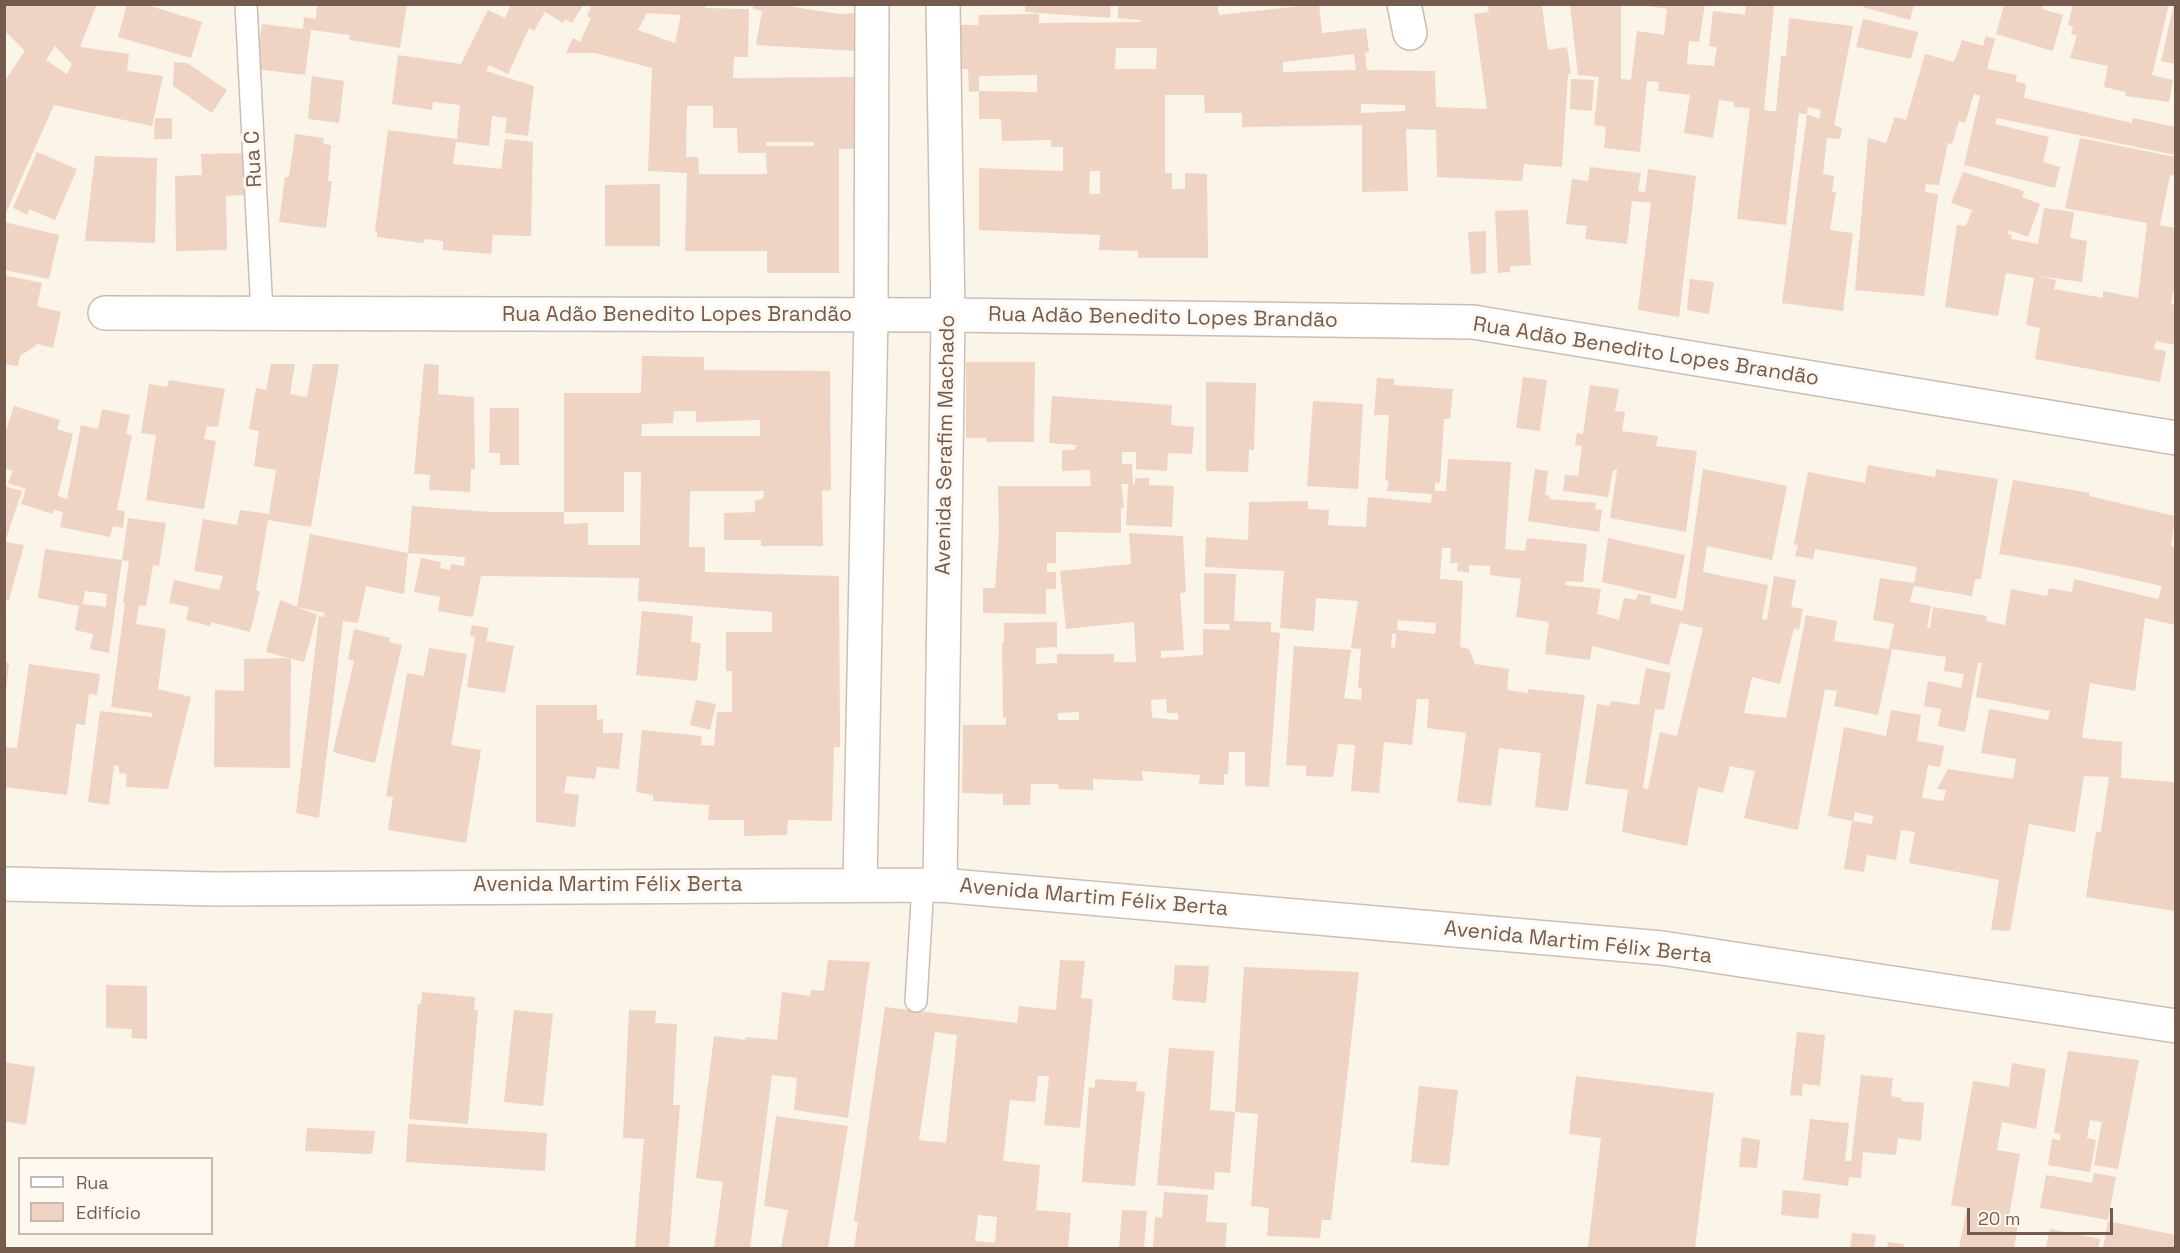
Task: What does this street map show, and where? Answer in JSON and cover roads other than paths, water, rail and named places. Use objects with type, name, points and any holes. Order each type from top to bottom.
[{"type":"street","points":[[860,883],[871,316],[872,4]]},
{"type":"street","name":"Avenida Serafim Machado","points":[[932,884],[948,315],[943,4]]},
{"type":"street","name":"Rua Adão Benedito Lopes Brandão","points":[[105,313],[948,315],[1473,322],[2175,438]]},
{"type":"street","name":"Avenida Martim Félix Berta","points":[[4,884],[215,889],[932,884],[1662,948],[2175,1026]]},
{"type":"lane","name":"Rua C","points":[[246,4],[262,313]]},
{"type":"lane","points":[[916,1001],[932,884]]}]
